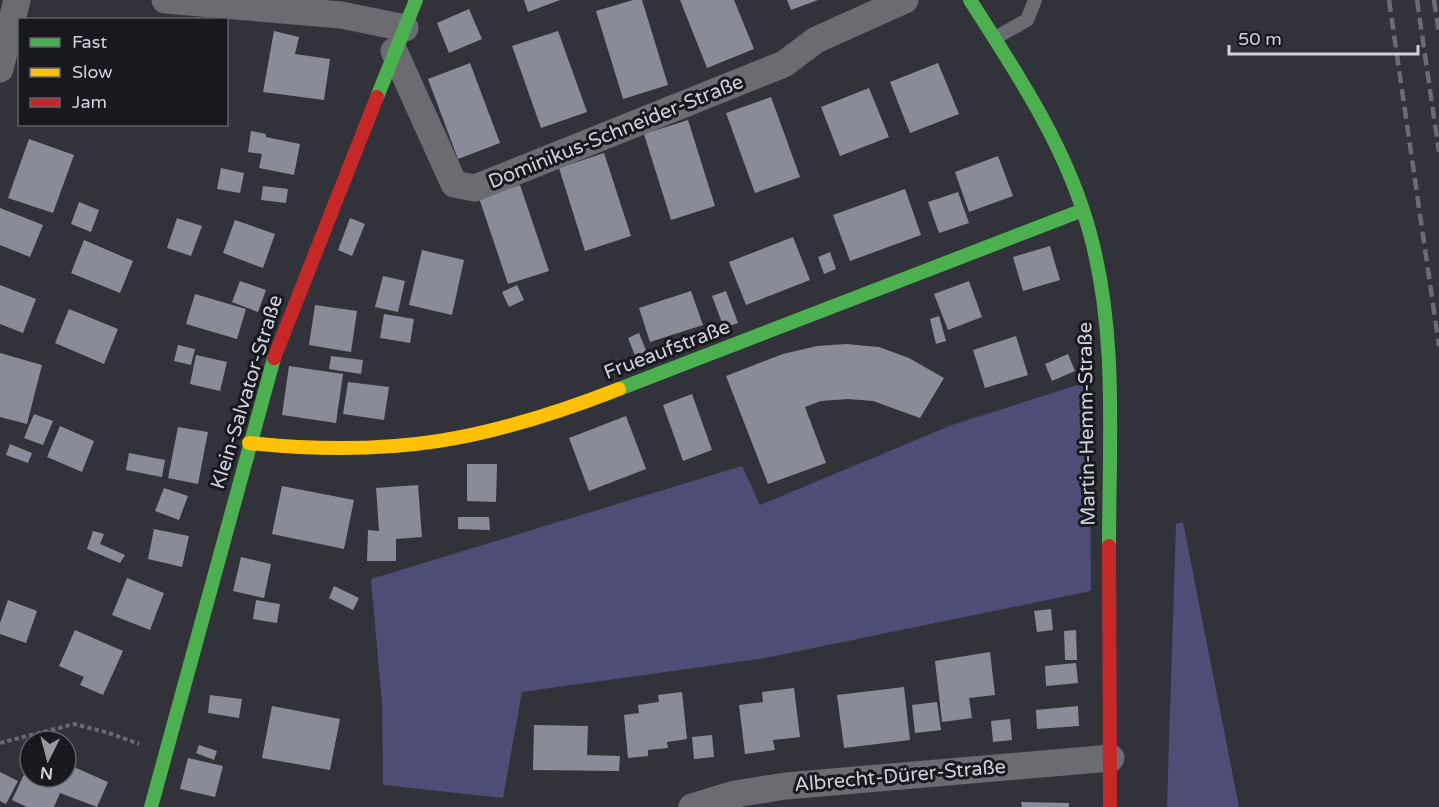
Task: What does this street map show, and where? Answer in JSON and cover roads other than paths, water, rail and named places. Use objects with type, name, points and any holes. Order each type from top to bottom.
[{"type":"street","points":[[0,69],[17,0]]},
{"type":"street","points":[[165,0],[341,15],[400,39]]},
{"type":"street","name":"Klein-Salvator-Straße","points":[[151,807],[278,342],[416,0]]},
{"type":"street","name":"Dominikus-Schneider-Straße","points":[[400,39],[454,184],[476,188],[784,64],[816,40],[905,0]]},
{"type":"street","name":"Martin-Hemm-Straße","points":[[970,0],[995,38],[1063,159],[1083,210],[1096,260],[1106,316],[1109,366],[1110,807]]},
{"type":"street","name":"Frueaufstraße","points":[[249,443],[310,450],[400,450],[500,431],[553,415],[1083,210]]},
{"type":"street","name":"Albrecht-Dürer-Straße","points":[[692,807],[735,794],[786,786],[1111,758]]},
{"type":"lane","points":[[995,38],[1027,20],[1035,0]]},
{"type":"railway","points":[[1389,0],[1439,346]]},
{"type":"railway","points":[[1417,0],[1439,152]]},
{"type":"railway","points":[[1434,0],[1439,34]]}]
